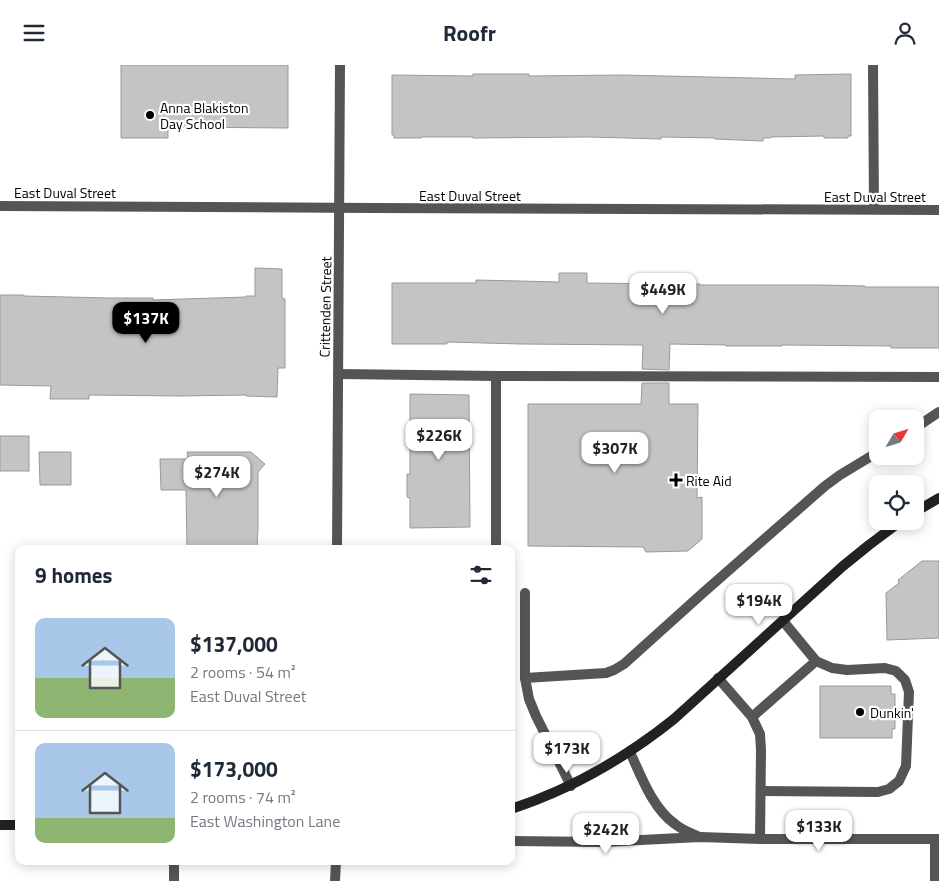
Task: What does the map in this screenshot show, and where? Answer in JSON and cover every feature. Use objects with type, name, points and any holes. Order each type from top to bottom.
[{"type":"main road","points":[[924,507],[939,498]]},
{"type":"main road","points":[[515,808],[539,801],[571,786],[599,772],[630,752],[674,719],[844,566],[889,530]]},
{"type":"main road","points":[[0,825],[15,825]]},
{"type":"street","name":"Crittenden Street","points":[[337,545],[340,65]]},
{"type":"street","points":[[873,65],[874,209]]},
{"type":"street","name":"East Duval Street","points":[[0,205],[939,210]]},
{"type":"street","points":[[338,374],[939,377]]},
{"type":"street","points":[[496,376],[496,545]]},
{"type":"street","points":[[924,422],[939,412]]},
{"type":"street","points":[[525,678],[614,671],[825,486],[869,457]]},
{"type":"street","points":[[525,593],[525,678],[529,699],[571,786]]},
{"type":"street","points":[[761,791],[878,792],[889,789],[899,781],[906,767],[909,692],[905,680],[896,671],[885,668],[832,668],[816,661],[783,621]]},
{"type":"street","points":[[752,717],[816,661]]},
{"type":"street","points":[[718,678],[752,717],[760,734],[760,839]]},
{"type":"street","points":[[630,752],[642,779],[660,809],[675,825],[700,837]]},
{"type":"street","points":[[515,841],[602,842],[700,837],[937,839],[935,881]]},
{"type":"street","points":[[174,865],[174,881]]},
{"type":"street","points":[[335,881],[336,865]]},
{"type":"building","points":[[121,65],[288,65],[288,128],[168,127],[168,138],[121,138]]},
{"type":"building","points":[[473,74],[795,79],[795,75],[851,74],[851,136],[848,136],[848,138],[824,138],[824,136],[771,137],[763,138],[763,141],[661,137],[661,139],[590,137],[394,138],[394,135],[392,135],[392,75],[473,76]]},
{"type":"building","points":[[255,268],[282,269],[282,298],[285,299],[285,368],[278,368],[277,397],[246,395],[89,395],[89,399],[50,399],[51,386],[0,385],[0,295],[153,298],[153,300],[246,297],[255,296]]},
{"type":"building","points":[[559,273],[587,273],[587,283],[939,287],[939,348],[670,344],[669,370],[642,369],[643,345],[447,342],[447,344],[392,344],[392,283],[476,283],[476,280],[559,282]]},
{"type":"building","points":[[642,383],[669,383],[669,404],[698,404],[697,498],[702,497],[702,539],[688,551],[646,552],[643,547],[528,546],[528,404],[641,404]]},
{"type":"building","points":[[410,394],[469,395],[470,527],[410,528],[410,498],[407,497],[407,474],[410,474]]},
{"type":"building","points":[[0,436],[29,436],[29,471],[0,471]]},
{"type":"building","points":[[39,452],[71,452],[71,485],[40,485]]},
{"type":"building","points":[[187,452],[251,452],[265,464],[258,472],[257,545],[187,545],[186,490],[161,490],[160,459],[188,459]]},
{"type":"building","points":[[922,561],[939,561],[939,638],[887,640],[886,593],[899,583],[898,580]]},
{"type":"building","points":[[820,686],[891,686],[891,694],[895,694],[895,729],[892,729],[892,738],[820,738]]},
{"type":"place","name":"Anna Blakiston Day School","points":[[150,115]]},
{"type":"place","name":"Rite Aid","points":[[676,480]]},
{"type":"place","name":"Dunkin'","points":[[860,712]]}]
